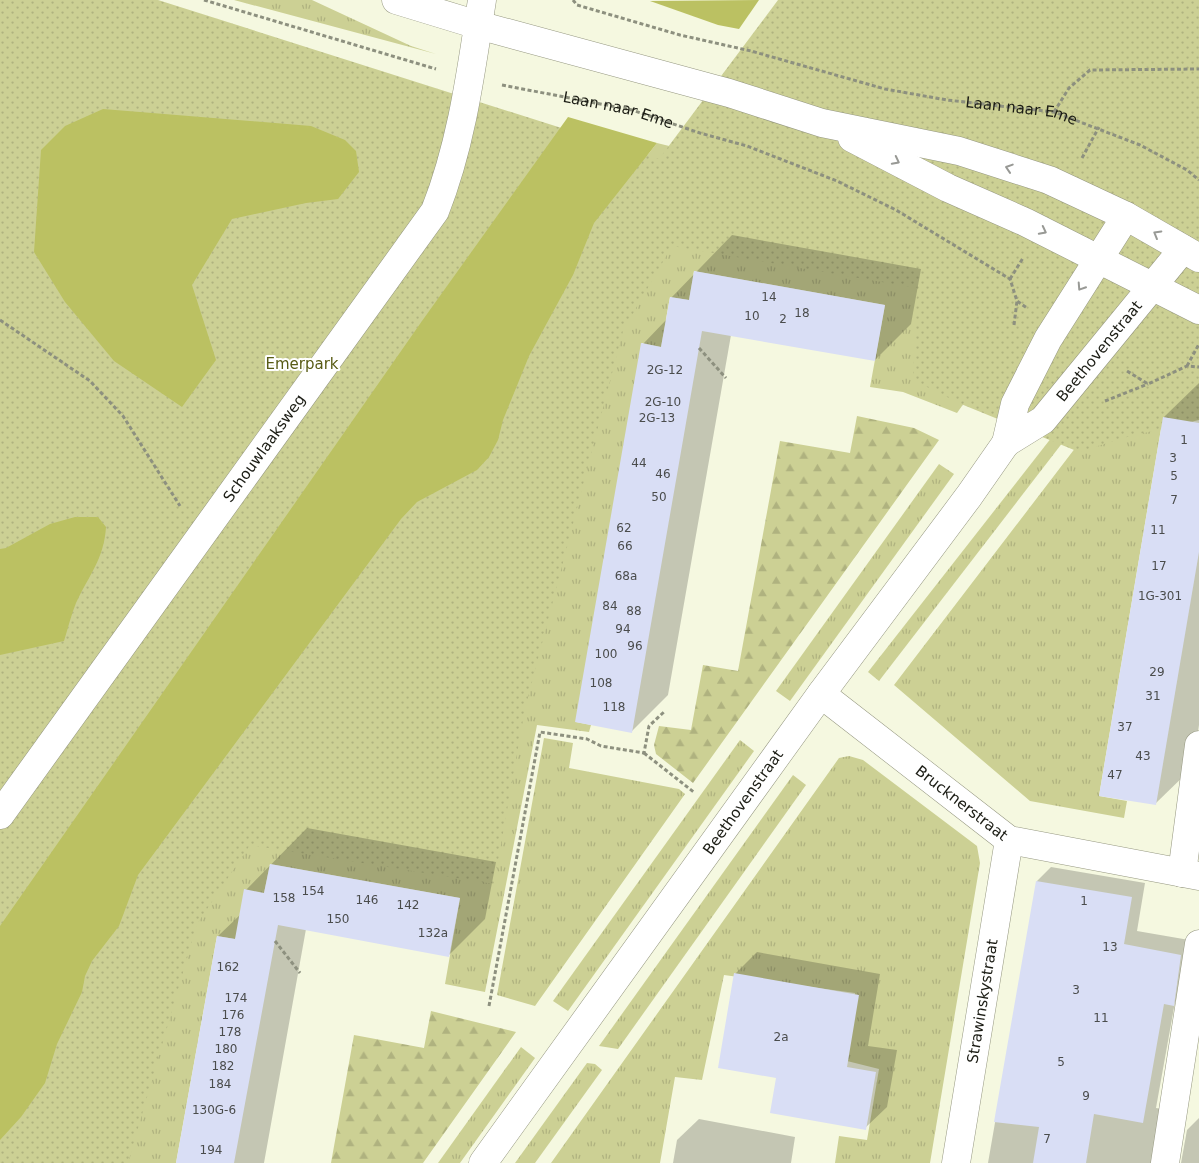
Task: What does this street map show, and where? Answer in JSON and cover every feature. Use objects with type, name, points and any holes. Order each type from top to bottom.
[{"type":"street","points":[[396,0],[480,13],[822,123],[959,152],[1049,180],[1126,216],[1191,253]]},
{"type":"street","name":"Schouwlaaksweg","points":[[0,815],[435,211],[446,184],[471,79],[480,13]]},
{"type":"street","points":[[822,123],[948,188],[1025,222],[1199,310]]},
{"type":"street","name":"Beethovenstraat","points":[[484,1163],[821,694],[969,496],[1006,443],[1015,404],[1048,339],[1126,216]]},
{"type":"street","name":"Beethovenstraat","points":[[1006,443],[1043,420],[1152,286],[1191,253]]},
{"type":"street","name":"Brucknerstraat","points":[[821,694],[1009,840],[1191,874],[1199,745]]},
{"type":"street","name":"Strawinskystraat","points":[[956,1163],[1009,840]]},
{"type":"street","points":[[1165,1163],[1188,1087],[1199,944]]},
{"type":"path","name":"Laan naar Eme","points":[[204,0],[471,79],[632,110],[747,146],[854,189],[953,243],[1010,279]]},
{"type":"path","name":"Laan naar Eme","points":[[573,0],[578,5],[680,35],[752,51],[885,89],[947,100],[1054,112],[1140,145],[1186,170],[1199,180]]},
{"type":"path","points":[[1054,112],[1069,88],[1090,70],[1199,70]]},
{"type":"path","points":[[0,320],[90,381],[123,416],[200,536]]},
{"type":"path","points":[[1187,366],[1199,344]]},
{"type":"path","points":[[699,348],[726,378]]},
{"type":"path","points":[[644,753],[649,726],[665,711]]},
{"type":"path","points":[[489,1006],[540,732],[587,739],[601,746],[644,753],[695,794]]},
{"type":"path","points":[[275,940],[300,972]]},
{"type":"green space","name":"Emerpark","points":[[0,0],[158,0],[659,159],[778,0],[1199,0],[1199,420],[1123,438],[1079,452],[961,404],[913,380],[917,288],[672,246],[623,331],[525,709],[494,884],[250,845],[197,924],[128,1163],[0,1163]]},
{"type":"green space","points":[[234,0],[312,0],[411,46],[436,54]]},
{"type":"green space","points":[[657,143],[734,162],[885,225],[974,389],[957,413],[903,392],[870,387],[885,305],[694,271],[689,300],[670,297],[661,347],[642,343],[576,722],[591,725],[589,732],[537,725],[485,992],[445,984],[460,898],[270,864],[264,893],[235,939],[217,936],[176,1163],[0,1163],[0,1140],[594,223]]},
{"type":"green space","points":[[857,416],[914,428],[939,440],[693,783],[656,754],[654,745],[659,726],[691,730],[703,665],[738,671],[780,441],[850,453]]},
{"type":"green space","points":[[1163,417],[1099,796],[1127,801],[1124,818],[1030,801],[894,685],[1089,430]]},
{"type":"green space","points":[[1080,420],[879,681],[868,672],[1059,428]]},
{"type":"green space","points":[[939,464],[954,474],[790,701],[776,691]]},
{"type":"green space","points":[[544,738],[573,743],[569,768],[679,789],[685,794],[535,1006],[497,995]]},
{"type":"green space","points":[[740,740],[754,751],[568,1011],[553,1001]]},
{"type":"green space","points":[[849,756],[863,760],[977,846],[980,863],[930,1163],[835,1163],[839,1136],[867,1140],[879,1069],[847,1061],[855,993],[724,975],[702,1080],[675,1077],[660,1163],[551,1163],[839,758]]},
{"type":"green space","points":[[793,775],[806,785],[618,1049],[599,1046]]},
{"type":"green space","points":[[431,1011],[516,1032],[423,1163],[331,1163],[354,1035],[424,1048]]},
{"type":"green space","points":[[521,1047],[535,1058],[460,1163],[438,1163]]},
{"type":"green space","points":[[587,1063],[595,1064],[602,1070],[535,1163],[515,1163]]},
{"type":"shaded area","points":[[759,0],[739,29],[718,25],[650,1]]},
{"type":"shaded area","points":[[103,109],[311,126],[345,140],[356,151],[359,172],[338,199],[306,203],[232,219],[192,285],[216,360],[182,407],[114,361],[65,302],[34,252],[41,150],[65,126]]},
{"type":"shaded area","points":[[568,117],[657,143],[594,223],[573,275],[529,356],[503,420],[498,440],[489,457],[477,470],[417,502],[401,519],[138,875],[119,926],[92,961],[85,976],[82,992],[57,1044],[45,1083],[21,1117],[0,1140],[0,926],[422,321]]},
{"type":"shaded area","points":[[75,517],[98,517],[106,527],[99,558],[76,603],[64,641],[0,655],[0,549],[6,548],[50,524]]},
{"type":"building","points":[[694,271],[885,305],[875,361],[702,331],[632,733],[575,722],[641,343],[661,347],[670,297],[689,300]]},
{"type":"building","points":[[1163,417],[1199,423],[1199,552],[1156,805],[1099,796]]},
{"type":"building","points":[[270,864],[460,898],[449,957],[278,925],[234,1163],[176,1163],[217,936],[235,939],[244,889],[264,893]]},
{"type":"building","points":[[1036,881],[1132,897],[1124,944],[1181,955],[1174,1006],[1164,1004],[1143,1123],[1094,1114],[1086,1163],[1033,1163],[1039,1127],[994,1122]]},
{"type":"building","points":[[734,973],[859,995],[847,1067],[876,1072],[866,1130],[770,1113],[776,1078],[718,1068]]}]
